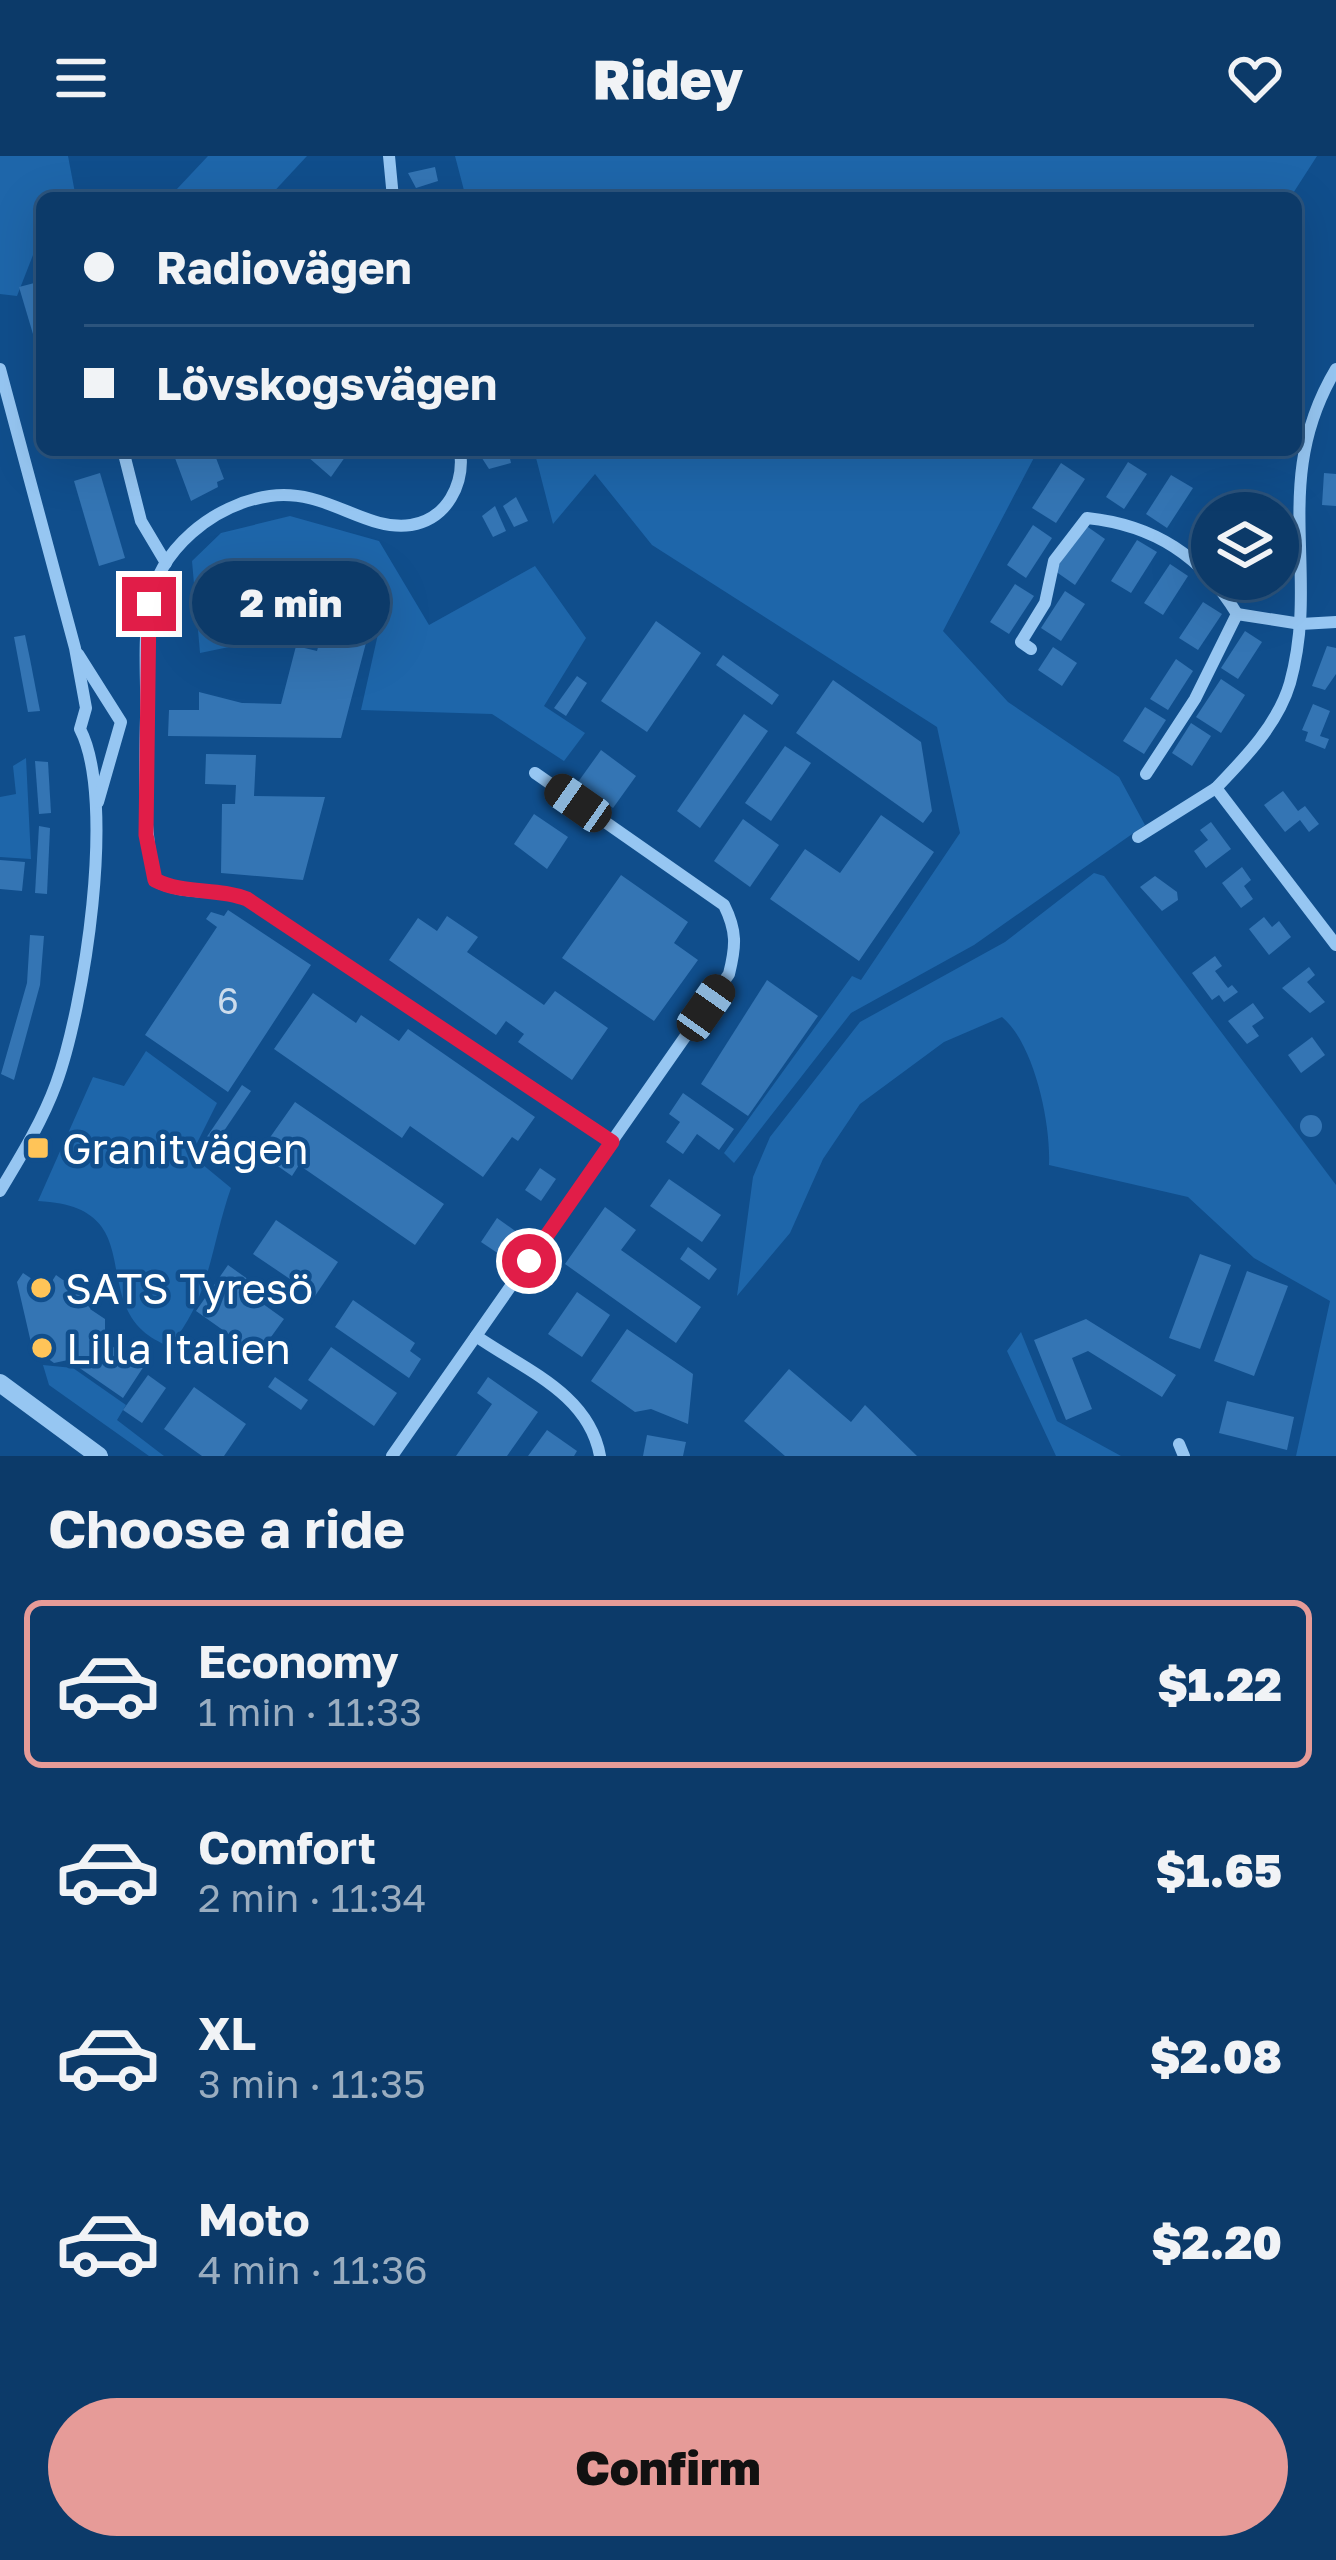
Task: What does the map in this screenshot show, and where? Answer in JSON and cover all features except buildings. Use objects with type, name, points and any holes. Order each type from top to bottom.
[{"type":"street","points":[[389,156],[392,192]]},
{"type":"street","points":[[0,369],[74,648],[86,708],[79,723],[87,741],[96,810],[91,902],[75,1024],[36,1131],[0,1190]]},
{"type":"street","points":[[1302,453],[1317,400],[1336,369]]},
{"type":"street","points":[[125,456],[141,521],[166,562]]},
{"type":"street","points":[[460,456],[457,490],[426,520],[388,526],[336,502],[272,496],[235,506],[202,524],[166,562],[149,604],[146,835],[155,880],[171,889],[227,892],[247,899],[612,1142]]},
{"type":"street","points":[[1138,837],[1216,788],[1264,733],[1289,687],[1300,624],[1301,456]]},
{"type":"street","points":[[1026,645],[1045,603],[1054,561],[1087,518],[1125,522],[1173,542],[1206,572],[1238,614],[1300,624],[1336,622]]},
{"type":"street","points":[[1146,774],[1196,699],[1238,614]]},
{"type":"street","points":[[74,648],[115,710],[116,738],[96,810]]},
{"type":"street","points":[[86,708],[115,710],[146,722]]},
{"type":"street","points":[[87,741],[100,745],[146,722]]},
{"type":"street","points":[[392,1456],[729,974],[735,927],[724,904],[535,773]]},
{"type":"street","points":[[1216,788],[1336,946]]},
{"type":"street","points":[[476,1336],[567,1397],[590,1424],[600,1456]]},
{"type":"street","points":[[0,1386],[100,1456]]},
{"type":"shaded area","points":[[0,156],[68,156],[75,192],[36,192],[36,247],[17,296],[0,294]]},
{"type":"shaded area","points":[[208,156],[307,156],[274,192],[176,190]]},
{"type":"shaded area","points":[[455,156],[1317,156],[1294,192],[464,192]]},
{"type":"shaded area","points":[[536,456],[1035,456],[943,631],[1008,702],[1119,777],[1145,825],[974,945],[851,1013],[734,1163],[724,1153],[852,976],[861,980],[960,833],[937,727],[652,545],[595,474],[553,524]]},
{"type":"shaded area","points":[[290,516],[379,541],[429,625],[535,566],[586,638],[544,706],[585,733],[564,761],[492,714],[361,710],[382,616],[200,653],[192,561],[221,533]]},
{"type":"shaded area","points":[[26,758],[31,859],[0,857],[0,797],[16,794],[13,766]]},
{"type":"shaded area","points":[[1094,873],[1104,876],[1336,1185],[1336,1456],[1296,1456],[1330,1301],[1254,1258],[1188,1197],[1049,1165],[1038,1085],[1023,1045],[1002,1017],[944,1042],[860,1104],[823,1159],[790,1233],[737,1296],[753,1177],[770,1137],[860,1022],[1005,942]]},
{"type":"shaded area","points":[[146,1051],[217,1103],[191,1155],[231,1188],[201,1292],[168,1347],[145,1333],[129,1313],[106,1233],[93,1217],[71,1206],[38,1201],[93,1077],[124,1086]]},
{"type":"shaded area","points":[[1021,1332],[1057,1421],[1121,1456],[1056,1456],[1007,1351]]},
{"type":"shaded area","points":[[43,1365],[73,1368],[126,1405],[117,1420],[164,1456],[149,1456],[49,1385]]},
{"type":"place","name":"Granitvägen","points":[[38,1148]]},
{"type":"place","name":"SATS Tyresö","points":[[41,1288]]},
{"type":"place","name":"Lilla Italien","points":[[42,1348]]},
{"type":"route","points":[[149,604],[146,835],[155,880],[171,889],[227,892],[247,899],[612,1142],[529,1261]]}]
